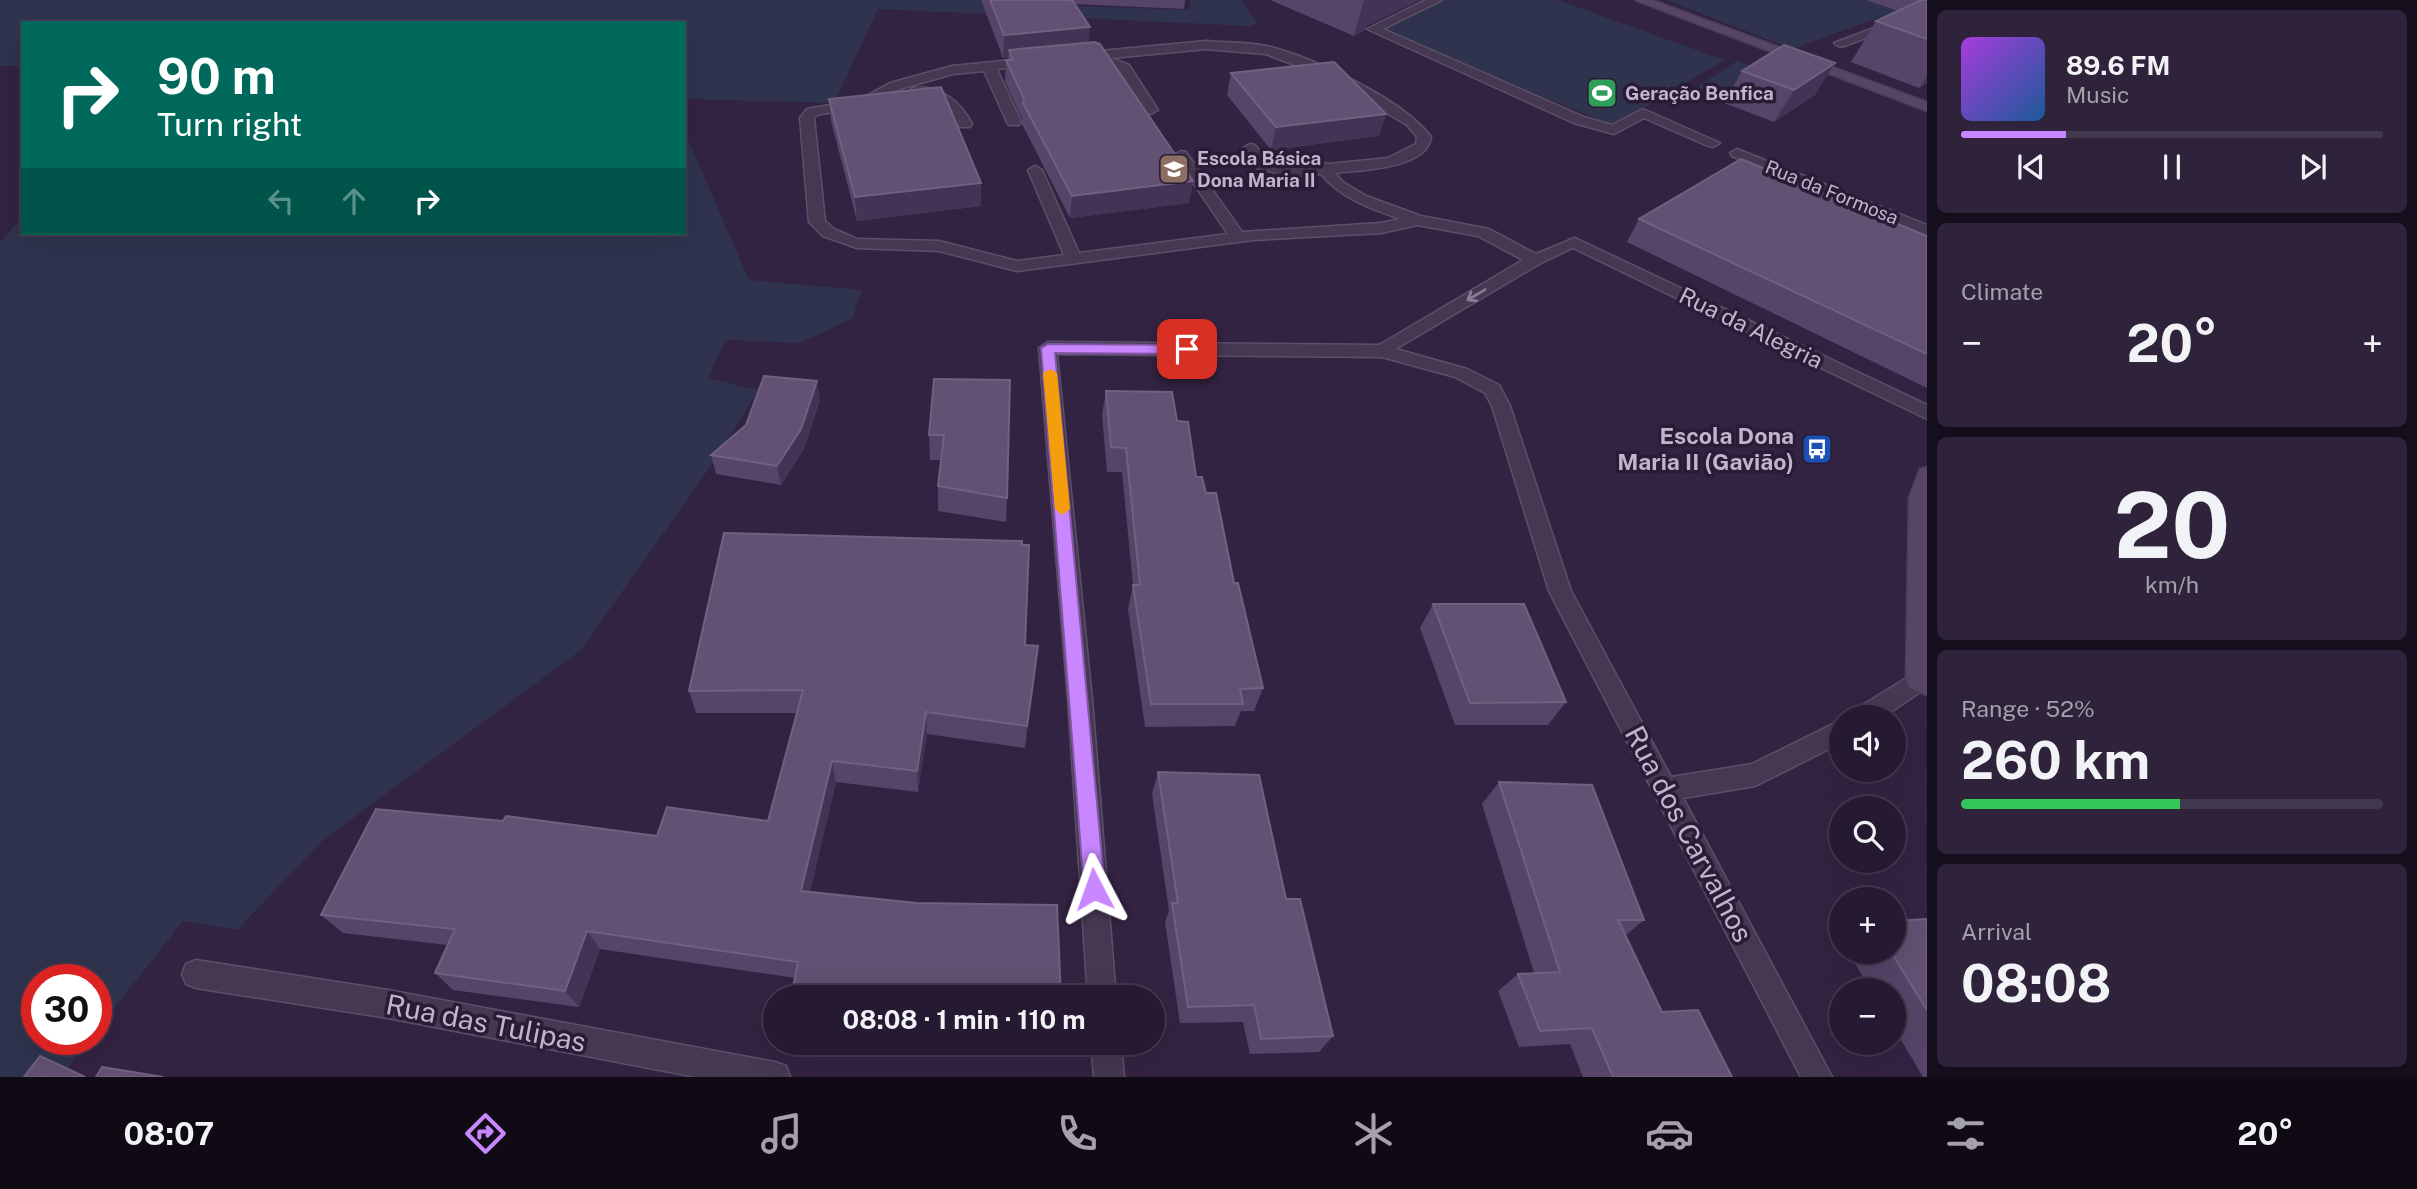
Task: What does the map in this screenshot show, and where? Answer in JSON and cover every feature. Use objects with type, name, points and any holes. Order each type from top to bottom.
[{"type":"street","points":[[1436,0],[1373,29],[1579,120],[1614,130],[1643,113],[1713,143]]},
{"type":"street","points":[[1641,0],[1927,107]]},
{"type":"street","points":[[1840,43],[1927,12]]},
{"type":"street","points":[[1068,58],[1206,44],[1268,50],[1310,64],[1335,76],[1412,122],[1424,137],[1423,145],[1405,157],[1391,162],[1323,167],[1291,173],[1262,165],[1250,148]]},
{"type":"street","points":[[1094,55],[1124,68],[1151,110]]},
{"type":"street","points":[[1042,61],[952,71],[895,86],[863,103],[817,109],[807,118],[814,210],[817,222],[826,234],[869,245],[916,244],[941,247],[996,264],[1017,266],[1238,237],[1381,228],[1417,219]]},
{"type":"street","points":[[989,66],[1014,122]]},
{"type":"street","points":[[895,86],[946,97],[957,107],[965,124]]},
{"type":"street","name":"Rua da Formosa","points":[[1737,153],[1927,231]]},
{"type":"street","points":[[1181,155],[1238,237]]},
{"type":"street","points":[[1323,167],[1338,185],[1361,199],[1417,219],[1483,232],[1535,260]]},
{"type":"street","points":[[1035,170],[1073,258]]},
{"type":"street","name":"Rua da Alegria","points":[[1535,260],[1575,243],[1927,413]]},
{"type":"street","points":[[1101,985],[1080,699],[1048,348],[1382,351],[1535,260]]},
{"type":"street","name":"Rua dos Carvalhos","points":[[1382,351],[1461,373],[1492,389],[1501,406],[1560,591],[1667,789],[1816,1077]]},
{"type":"street","points":[[1884,705],[1922,683],[1919,498],[1927,474]]},
{"type":"street","points":[[1667,789],[1755,775],[1829,737]]},
{"type":"street","name":"Rua das Tulipas","points":[[196,974],[388,1004],[775,1077]]},
{"type":"street","points":[[1107,1055],[1108,1077]]},
{"type":"shaded area","points":[[0,0],[1076,0],[1078,6],[1190,10],[1190,0],[1241,0],[1257,23],[1250,26],[878,9],[834,103],[686,99],[686,21],[21,21],[21,66],[0,66]]},
{"type":"shaded area","name":"Geração Benfica","points":[[1442,0],[1558,0],[1724,60],[1614,126],[1379,29]]},
{"type":"shaded area","points":[[1666,0],[1905,0],[1920,3],[1792,49]]},
{"type":"shaded area","points":[[1737,61],[1761,69],[1713,100],[1691,91]]},
{"type":"shaded area","points":[[686,135],[749,280],[862,290],[852,319],[799,343],[726,340],[708,378],[758,390],[717,457],[581,650],[323,840],[237,930],[183,921],[112,1011],[112,964],[21,964],[21,1055],[78,1055],[60,1077],[0,1077],[0,242],[21,219],[21,235],[686,235]]},
{"type":"building","points":[[990,0],[1072,0],[1090,27],[1004,35]]},
{"type":"building","points":[[1921,0],[1927,0],[1927,39],[1876,21]]},
{"type":"building","points":[[1095,42],[1100,44],[1193,181],[1072,196],[1023,103],[1024,99],[1006,60],[1013,60],[1009,50]]},
{"type":"building","points":[[1784,45],[1835,63],[1794,90],[1742,71]]},
{"type":"building","points":[[1334,62],[1386,114],[1276,127],[1231,73]]},
{"type":"building","points":[[941,87],[981,183],[855,197],[829,99]]},
{"type":"building","points":[[1741,159],[1927,236],[1927,354],[1639,219]]},
{"type":"building","points":[[764,376],[817,381],[801,429],[777,466],[711,455],[746,425]]},
{"type":"building","points":[[934,379],[1010,380],[1007,498],[938,486],[944,435],[929,435]]},
{"type":"building","points":[[1106,391],[1172,392],[1177,421],[1188,422],[1196,477],[1202,477],[1206,493],[1216,493],[1234,583],[1238,583],[1263,688],[1240,689],[1243,704],[1151,704],[1133,585],[1140,585],[1126,448],[1111,447]]},
{"type":"building","points":[[724,533],[1022,541],[1022,545],[1029,545],[1025,645],[1038,646],[1027,726],[926,712],[917,771],[832,761],[801,891],[917,903],[1057,905],[1060,985],[794,985],[798,962],[587,931],[565,991],[435,973],[455,929],[321,915],[376,809],[503,821],[506,816],[657,836],[667,807],[768,821],[803,690],[689,691]]},
{"type":"building","points":[[1433,604],[1524,604],[1566,702],[1470,703]]},
{"type":"building","points":[[1158,772],[1259,775],[1286,899],[1300,899],[1333,1036],[1261,1039],[1254,1005],[1188,1007],[1172,903],[1178,903]]},
{"type":"building","points":[[1499,782],[1592,785],[1644,920],[1618,920],[1662,1012],[1698,1010],[1732,1077],[1613,1077],[1592,1028],[1540,1031],[1518,974],[1560,972]]},
{"type":"building","points":[[1927,919],[1927,1010],[1898,964],[1906,964],[1906,920]]},
{"type":"building","points":[[40,1056],[85,1077],[24,1077]]},
{"type":"building","points":[[102,1067],[163,1077],[96,1077]]},
{"type":"slow traffic","points":[[1050,373],[1062,509]]},
{"type":"place","name":"Geração Benfica","points":[[1602,93]]},
{"type":"place","name":"Escola Básica Dona Maria II","points":[[1174,169]]},
{"type":"place","name":"Escola Dona Maria II (Gavião)","points":[[1817,449]]},
{"type":"route","points":[[1094,889],[1080,699],[1048,348],[1187,349]]}]
